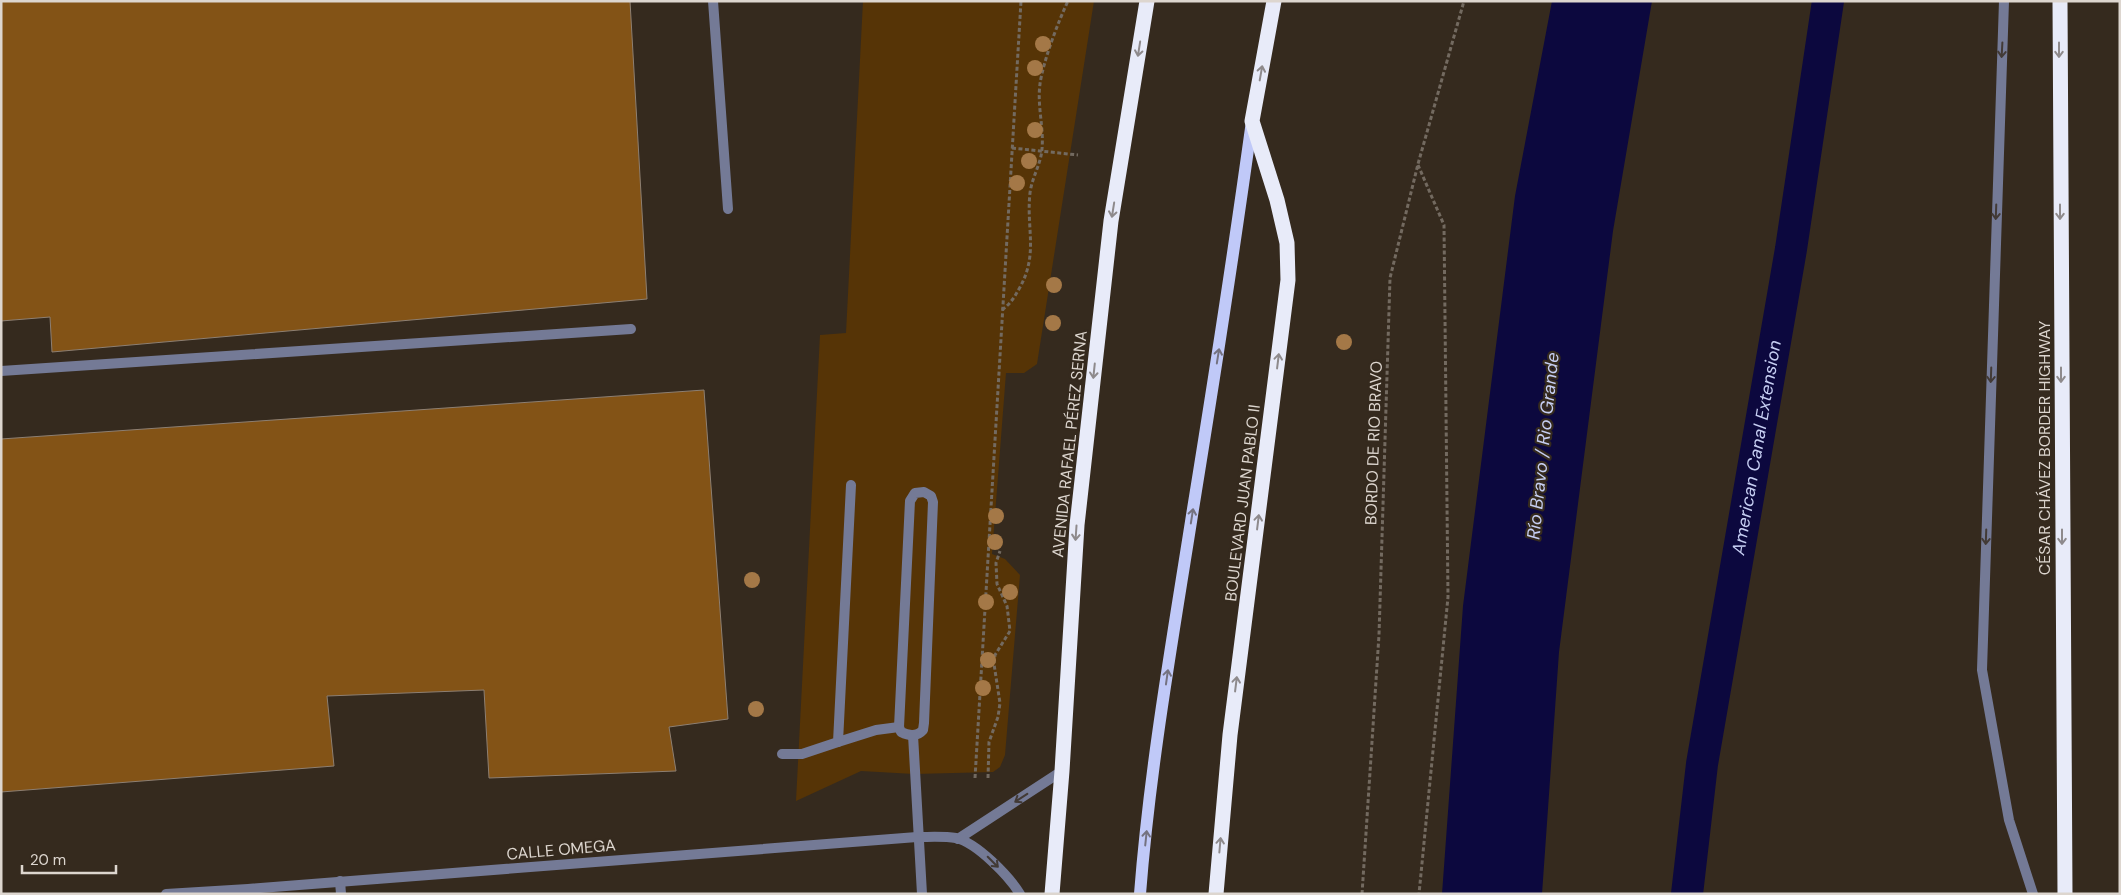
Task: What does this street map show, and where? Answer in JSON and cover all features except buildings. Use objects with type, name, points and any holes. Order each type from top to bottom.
[{"type":"highway","name":"AVENIDA RAFAEL PÉREZ SERNA","points":[[1052,894],[1062,771],[1077,526],[1111,221],[1147,1]]},
{"type":"highway","points":[[1252,121],[1274,1]]},
{"type":"highway","name":"CÉSAR CHÁVEZ BORDER HIGHWAY","points":[[2060,1],[2065,894]]},
{"type":"highway","name":"BOULEVARD JUAN PABLO II","points":[[1216,894],[1230,735],[1288,280],[1287,243],[1279,208],[1252,121]]},
{"type":"main road","points":[[1140,890],[1154,770],[1175,622],[1220,346],[1252,121]]},
{"type":"street","points":[[713,1],[728,209]]},
{"type":"street","points":[[2004,1],[1982,670],[2009,820],[2033,894]]},
{"type":"street","points":[[1,372],[631,329]]},
{"type":"street","points":[[838,742],[851,484]]},
{"type":"street","points":[[924,492],[930,496],[933,502],[924,730],[913,736],[901,732],[899,727],[910,501],[915,493],[924,492]]},
{"type":"street","points":[[782,754],[802,754],[876,730],[899,727]]},
{"type":"street","points":[[913,736],[917,837],[922,894]]},
{"type":"street","points":[[1020,894],[1012,881],[986,855],[958,838],[1062,771]]},
{"type":"street","name":"CALLE OMEGA","points":[[166,894],[248,891],[340,881],[917,837],[958,838]]},
{"type":"street","points":[[340,881],[341,894]]},
{"type":"path","points":[[975,778],[1021,1]]},
{"type":"path","points":[[1002,310],[1009,305],[1024,281],[1030,260],[1030,194],[1042,150],[1039,99],[1040,81],[1060,18],[1068,1]]},
{"type":"path","name":"BORDO DE RIO BRAVO","points":[[1362,894],[1380,635],[1390,278],[1418,164],[1464,1]]},
{"type":"path","points":[[1012,148],[1042,150],[1078,156]]},
{"type":"path","points":[[1418,164],[1444,225],[1448,597],[1419,894]]},
{"type":"path","points":[[988,778],[989,742],[998,718],[1000,703],[994,664],[995,655],[1010,631],[1007,606],[997,584],[996,563],[1000,551]]},
{"type":"shaded area","points":[[863,1],[1094,1],[1037,364],[1024,373],[1006,373],[992,554],[1005,559],[1020,575],[1005,755],[1000,767],[993,772],[914,774],[861,771],[796,801],[820,335],[846,333]]},
{"type":"water","name":"Río Bravo / Rio Grande","points":[[1552,1],[1652,1],[1613,231],[1559,652],[1542,894],[1442,894],[1463,606],[1515,196]]},
{"type":"waterway","name":"American Canal Extension","points":[[1687,894],[1702,764],[1791,249],[1828,1]]}]
